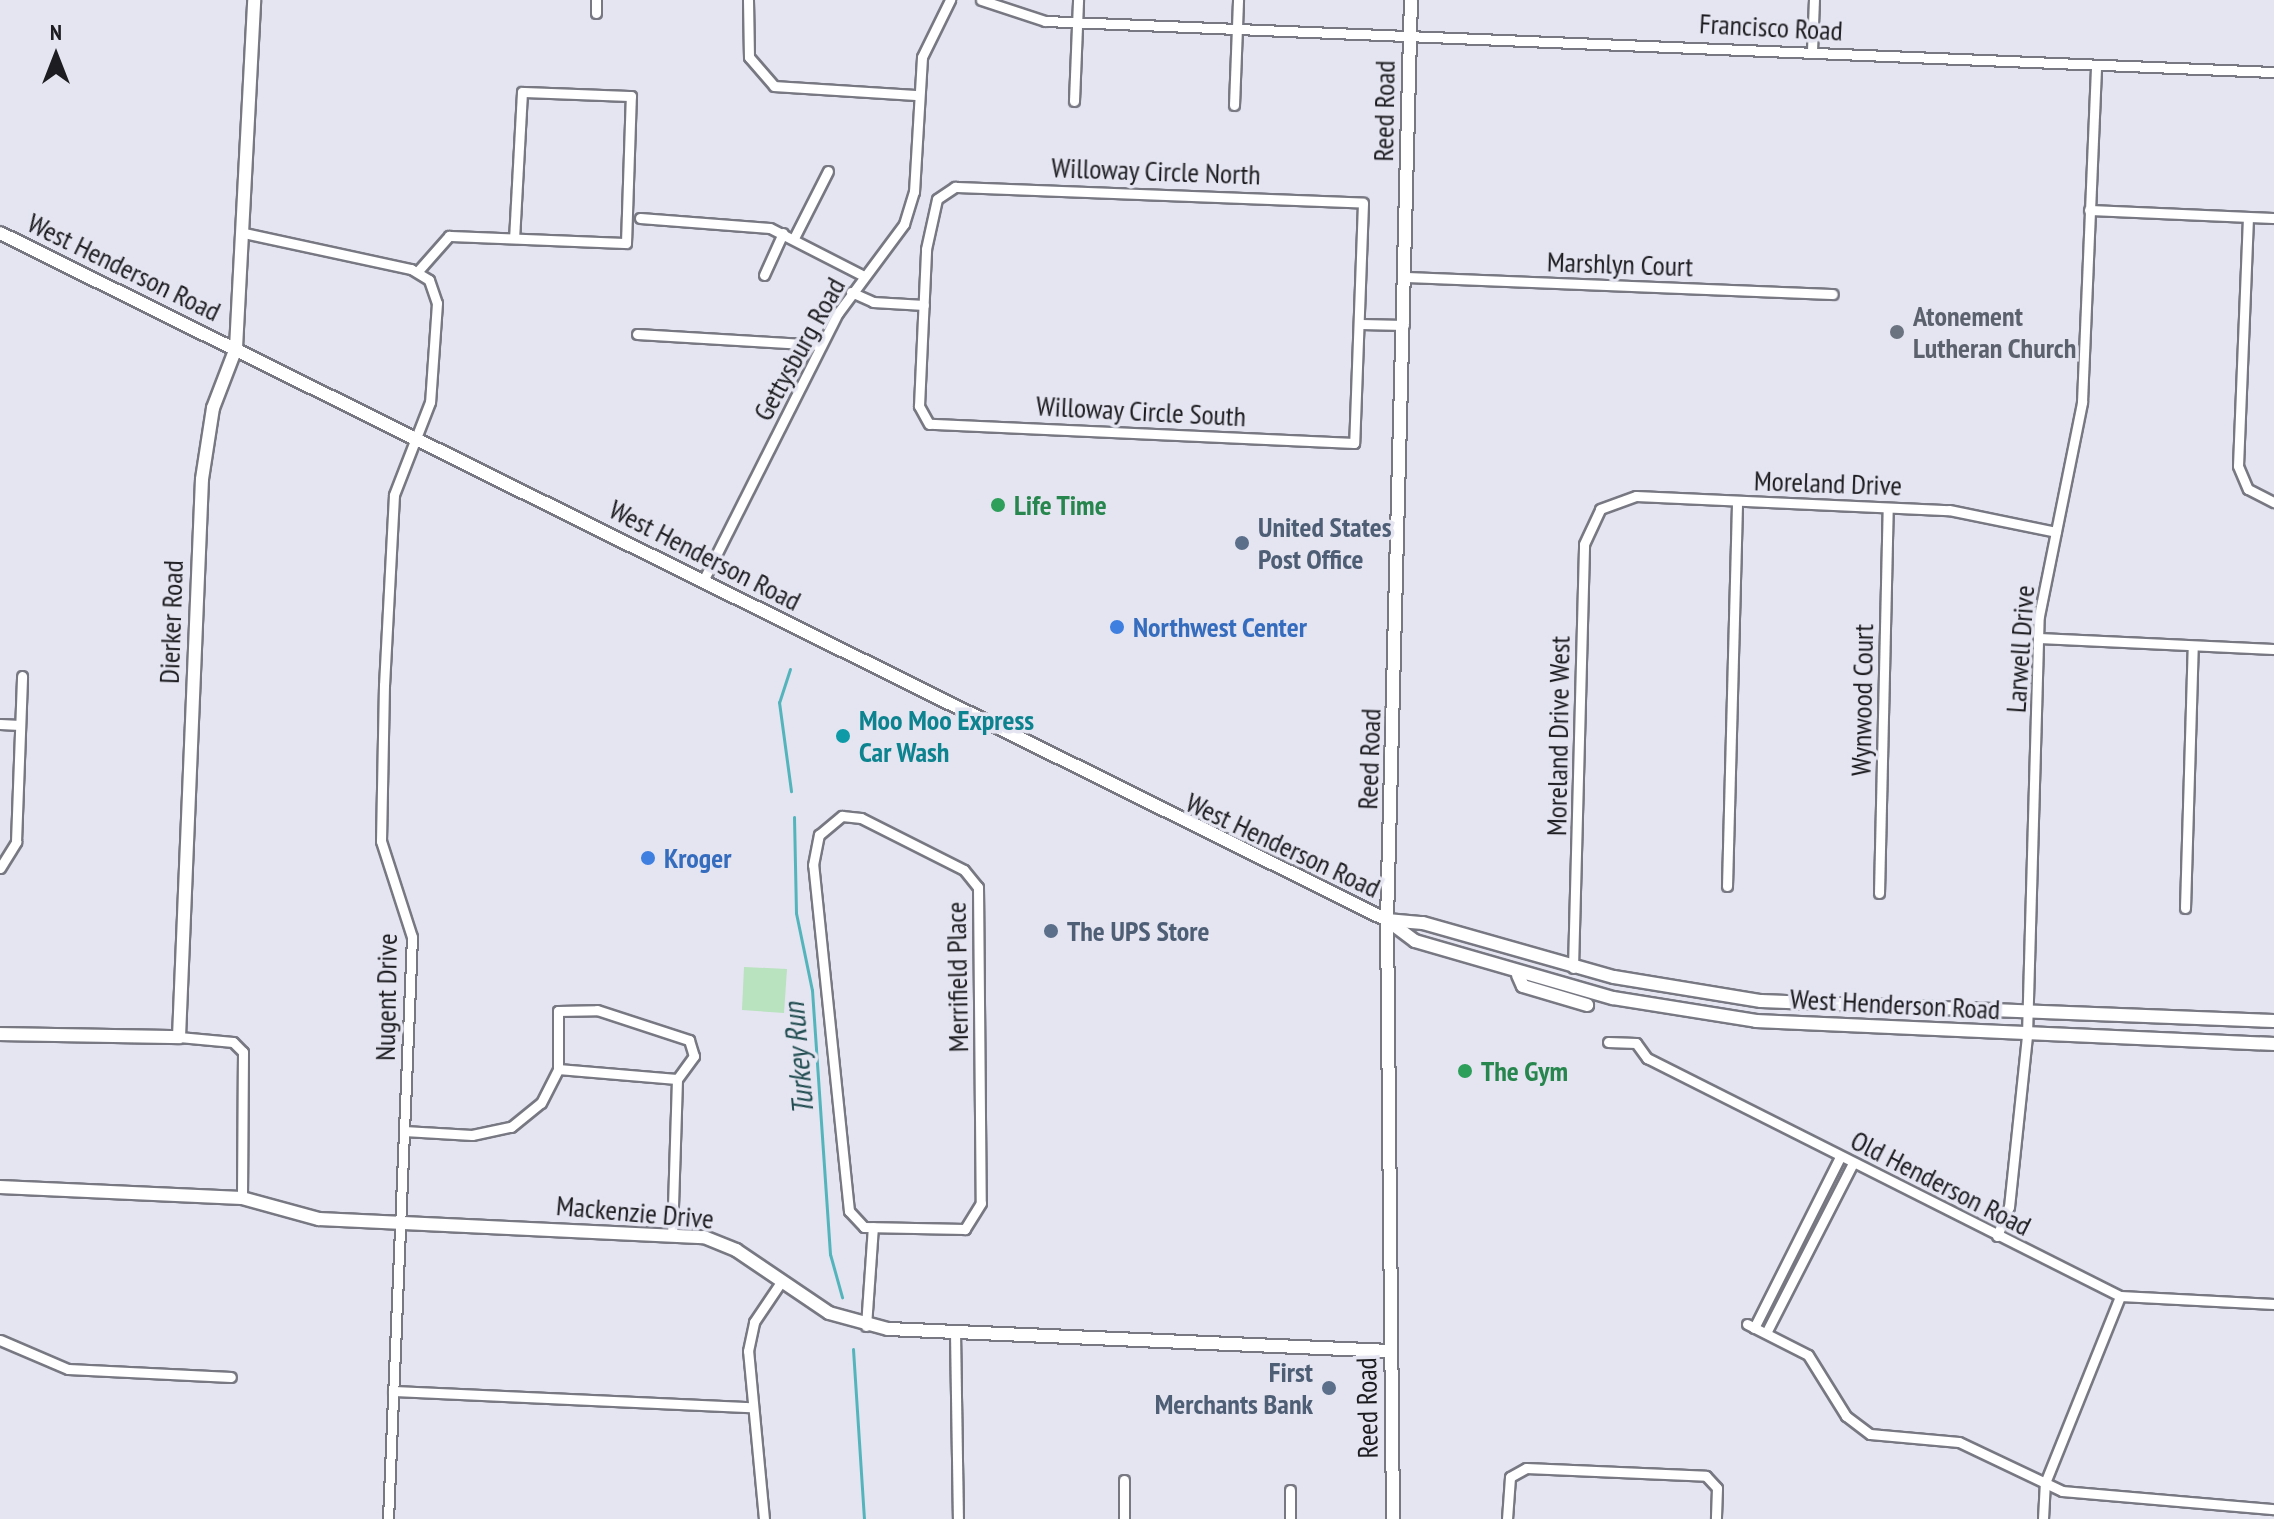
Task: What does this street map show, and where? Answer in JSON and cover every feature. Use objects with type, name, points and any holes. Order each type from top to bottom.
[{"type":"main road","name":"Dierker Road","points":[[179,1037],[202,468],[213,408],[236,348],[254,0]]},
{"type":"main road","name":"Reed Road","points":[[1393,1519],[1387,920],[1411,0]]},
{"type":"main road","name":"West Henderson Road","points":[[0,233],[1387,920],[1415,941],[1518,975],[1744,1019],[2027,1035],[2274,1044]]},
{"type":"main road","name":"West Henderson Road","points":[[1387,920],[1423,923],[1573,968],[1761,1001],[2274,1021]]},
{"type":"main road","points":[[1518,975],[1523,986],[1587,1005]]},
{"type":"main road","points":[[0,1034],[179,1037]]},
{"type":"main road","name":"Mackenzie Drive","points":[[0,1187],[242,1198],[305,1217],[672,1234],[726,1244],[829,1313],[866,1326],[1390,1351]]},
{"type":"street","points":[[596,0],[596,13]]},
{"type":"street","points":[[748,0],[753,67],[783,89],[919,95]]},
{"type":"street","name":"Gettysburg Road","points":[[703,581],[821,345],[851,292],[890,249],[912,200],[926,43],[950,0]]},
{"type":"street","name":"Francisco Road","points":[[981,0],[1027,18],[1077,23],[1410,33],[2274,72]]},
{"type":"street","points":[[1074,101],[1078,0]]},
{"type":"street","points":[[1234,105],[1238,0]]},
{"type":"street","points":[[1812,51],[1814,0]]},
{"type":"street","name":"Larwell Drive","points":[[1997,1236],[2009,1207],[2029,1013],[2038,638],[2082,402],[2096,66]]},
{"type":"street","points":[[244,233],[418,271],[449,236],[626,243],[631,96],[522,92],[514,238]]},
{"type":"street","points":[[794,238],[828,171]]},
{"type":"street","name":"Willoway Circle North","points":[[924,305],[929,227],[945,190],[1134,189],[1363,203],[1361,324]]},
{"type":"street","points":[[2089,210],[2274,218]]},
{"type":"street","points":[[2248,217],[2238,458],[2248,489],[2274,502]]},
{"type":"street","points":[[640,218],[756,224],[794,238],[864,276]]},
{"type":"street","points":[[764,275],[783,233]]},
{"type":"street","name":"Nugent Drive","points":[[388,1519],[412,937],[380,821],[391,522],[397,483],[418,438],[430,402],[437,303],[418,271]]},
{"type":"street","name":"Marshlyn Court","points":[[1405,277],[1833,294]]},
{"type":"street","points":[[851,292],[873,302],[924,305]]},
{"type":"street","name":"Willoway Circle South","points":[[924,305],[919,406],[929,424],[1311,445],[1354,443],[1361,324]]},
{"type":"street","points":[[1361,324],[1404,325]]},
{"type":"street","points":[[637,334],[821,345]]},
{"type":"street","name":"Moreland Drive","points":[[1600,509],[1636,496],[1976,512],[2056,532]]},
{"type":"street","points":[[1727,886],[1737,501]]},
{"type":"street","name":"Wynwood Court","points":[[1879,893],[1888,508]]},
{"type":"street","name":"Moreland Drive West","points":[[1573,968],[1584,544],[1600,509]]},
{"type":"street","points":[[2038,638],[2274,649]]},
{"type":"street","points":[[2185,908],[2193,646]]},
{"type":"street","points":[[2,866],[16,842],[22,676]]},
{"type":"street","points":[[0,724],[20,725]]},
{"type":"street","name":"Merrifield Place","points":[[842,816],[964,870],[979,892],[979,1216],[958,1230],[873,1227],[858,1224],[849,1211],[813,875],[816,841],[842,816]]},
{"type":"street","points":[[404,1131],[472,1135],[511,1127],[541,1103],[558,1069],[558,1011],[597,1010],[689,1040],[694,1056],[677,1079],[672,1234]]},
{"type":"street","points":[[179,1037],[233,1042],[243,1052],[242,1198]]},
{"type":"street","name":"Old Henderson Road","points":[[1608,1042],[1636,1043],[1647,1058],[2120,1296],[2274,1304]]},
{"type":"street","points":[[558,1069],[677,1079]]},
{"type":"street","points":[[1840,1157],[1751,1326],[1813,1360],[1846,1416],[1864,1431],[1959,1442],[2045,1483],[2097,1496],[2234,1502],[2274,1509]]},
{"type":"street","points":[[1766,1333],[1853,1163]]},
{"type":"street","points":[[866,1326],[873,1227]]},
{"type":"street","points":[[764,1519],[752,1407],[749,1334],[781,1282]]},
{"type":"street","points":[[2043,1519],[2045,1483],[2120,1296]]},
{"type":"street","points":[[955,1332],[958,1519]]},
{"type":"street","points":[[0,1340],[68,1369],[231,1377]]},
{"type":"street","points":[[393,1391],[752,1407]]},
{"type":"street","points":[[1507,1519],[1510,1477],[1526,1468],[1706,1476],[1718,1497],[1716,1519]]},
{"type":"street","points":[[1124,1480],[1124,1519]]},
{"type":"street","points":[[1290,1490],[1290,1519]]},
{"type":"green space","points":[[744,967],[787,969],[784,1013],[742,1010]]},
{"type":"waterway","name":"Turkey Run","points":[[790,669],[779,702],[791,791]]},
{"type":"waterway","name":"Turkey Run","points":[[794,817],[796,913],[812,990],[830,1254],[842,1297]]},
{"type":"waterway","name":"Turkey Run","points":[[853,1349],[864,1519]]},
{"type":"place","name":"Atonement Lutheran Church","points":[[1897,332]]},
{"type":"place","name":"Life Time","points":[[998,505]]},
{"type":"place","name":"United States Post Office","points":[[1242,543]]},
{"type":"place","name":"Northwest Center","points":[[1117,627]]},
{"type":"place","name":"Moo Moo Express Car Wash","points":[[843,736]]},
{"type":"place","name":"Kroger","points":[[648,858]]},
{"type":"place","name":"The UPS Store","points":[[1051,931]]},
{"type":"place","name":"The Gym","points":[[1465,1071]]},
{"type":"place","name":"First Merchants Bank","points":[[1329,1388]]}]
